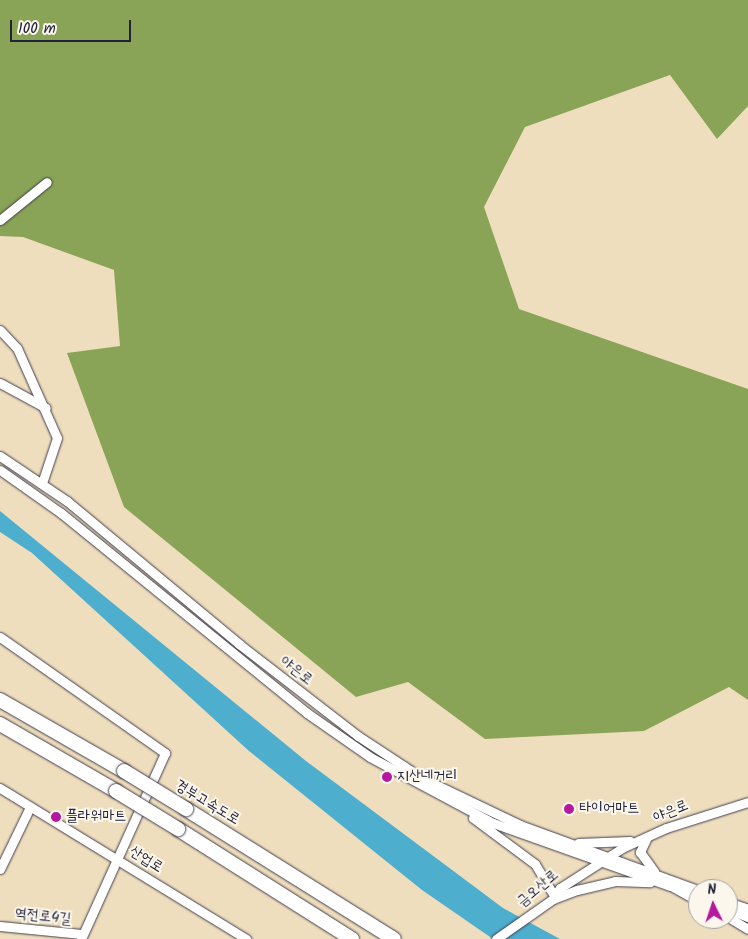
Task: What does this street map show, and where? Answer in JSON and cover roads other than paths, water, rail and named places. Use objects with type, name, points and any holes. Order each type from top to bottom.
[{"type":"highway","name":"경부고속도로","points":[[0,700],[124,771],[394,939]]},
{"type":"highway","points":[[0,724],[116,791],[352,939]]},
{"type":"street","points":[[0,220],[47,182]]},
{"type":"street","points":[[0,330],[17,348],[46,408],[57,438],[42,483]]},
{"type":"street","points":[[0,383],[46,408]]},
{"type":"street","name":"야은로","points":[[0,456],[42,483],[358,736],[470,804],[603,858],[645,838],[748,802]]},
{"type":"street","name":"야은로","points":[[0,470],[107,549],[307,713],[370,757],[453,804],[660,879],[688,887]]},
{"type":"street","points":[[0,637],[165,753],[115,858],[82,937]]},
{"type":"street","name":"산업로","points":[[0,788],[246,939]]},
{"type":"street","points":[[453,804],[535,864],[553,898],[596,884],[660,879]]},
{"type":"street","points":[[0,869],[30,807]]},
{"type":"street","points":[[565,841],[606,844],[645,838]]},
{"type":"street","points":[[645,838],[641,846],[642,859],[660,879]]},
{"type":"street","name":"금오산로","points":[[496,939],[553,898],[603,858]]},
{"type":"street","name":"야은로","points":[[660,879],[688,894]]},
{"type":"street","name":"역전로4길","points":[[0,926],[82,937]]},
{"type":"water","points":[[0,511],[306,761],[503,908],[560,939],[493,939],[422,890],[249,751],[32,553],[0,532]]},
{"type":"place","name":"지산네거리","points":[[387,777]]},
{"type":"place","name":"타이어마트","points":[[569,809]]},
{"type":"place","name":"플라워마트","points":[[56,817]]}]
